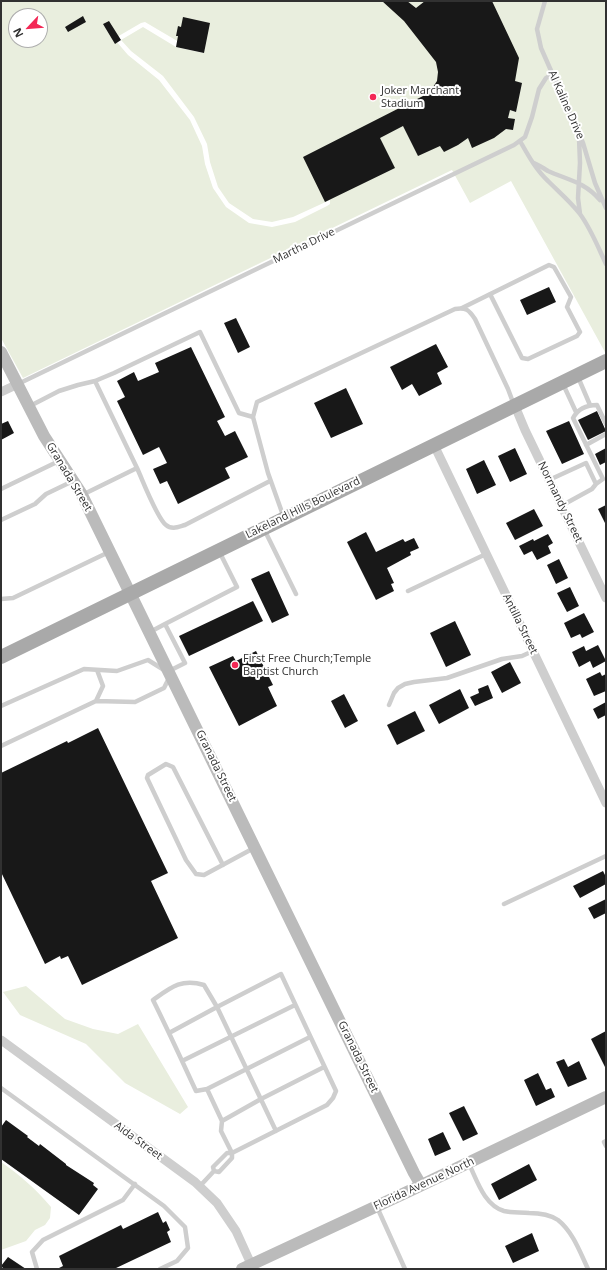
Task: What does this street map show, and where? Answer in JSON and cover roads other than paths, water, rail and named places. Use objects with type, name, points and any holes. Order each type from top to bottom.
[{"type":"main road","name":"Lakeland Hills Boulevard","points":[[1,657],[606,361]]},
{"type":"street","name":"Granada Street","points":[[1,352],[44,436],[82,495],[421,1185]]},
{"type":"street","points":[[1,392],[18,384]]},
{"type":"street","name":"Normandy Street","points":[[515,406],[525,430],[606,598]]},
{"type":"street","name":"Antilla Street","points":[[434,445],[606,803]]},
{"type":"street","name":"Aida Street","points":[[1,1040],[200,1186],[217,1202],[236,1231],[246,1267]]},
{"type":"street","name":"Florida Avenue North","points":[[246,1267],[606,1097]]},
{"type":"lane","name":"Al Kaline Drive","points":[[545,1],[537,29],[541,48],[583,142],[595,183],[605,206]]},
{"type":"lane","points":[[552,74],[546,78],[539,89],[532,117],[525,136],[520,141],[531,161],[547,181],[562,194],[580,214],[592,234],[606,264]]},
{"type":"lane","points":[[579,134],[580,163],[578,198],[580,214]]},
{"type":"lane","name":"Martha Drive","points":[[18,384],[520,141]]},
{"type":"lane","points":[[531,161],[548,171],[579,182],[593,191],[605,206]]},
{"type":"lane","points":[[284,518],[270,481],[253,417],[257,402],[455,309],[462,308],[490,294],[549,265],[554,267],[571,297],[567,307],[580,332],[577,336],[528,359],[522,358],[490,294]]},
{"type":"lane","points":[[462,308],[470,312],[475,319],[515,406]]},
{"type":"lane","points":[[30,407],[59,391],[95,381],[200,332],[239,413],[253,417]]},
{"type":"lane","points":[[577,375],[590,405]]},
{"type":"lane","points":[[95,381],[160,518],[167,526],[174,528],[185,525],[270,481]]},
{"type":"lane","points":[[562,383],[576,412]]},
{"type":"lane","points":[[562,506],[592,490],[596,484],[604,478],[573,418],[576,412],[590,405],[597,405],[606,424]]},
{"type":"lane","points":[[586,445],[606,434]]},
{"type":"lane","points":[[1,489],[60,460]]},
{"type":"lane","points":[[549,480],[586,463],[596,484]]},
{"type":"lane","points":[[82,495],[137,468]]},
{"type":"lane","points":[[1,520],[35,504],[46,494],[74,481]]},
{"type":"lane","points":[[263,528],[296,594]]},
{"type":"lane","points":[[150,632],[237,588],[218,550]]},
{"type":"lane","points":[[1,599],[13,598],[110,552]]},
{"type":"lane","points":[[408,591],[486,554]]},
{"type":"lane","points":[[1,746],[96,701],[135,702],[164,688],[170,673],[185,663],[166,624]]},
{"type":"lane","points":[[389,705],[394,693],[398,688],[405,684],[447,678],[502,659],[522,656],[533,652]]},
{"type":"lane","points":[[1,706],[84,668],[117,672],[148,660],[170,673]]},
{"type":"lane","points":[[96,701],[103,686],[97,670]]},
{"type":"lane","points":[[223,864],[174,767],[166,764],[148,775],[147,778],[186,860],[196,874],[204,875],[256,847]]},
{"type":"lane","points":[[504,904],[606,856]]},
{"type":"lane","points":[[169,1033],[281,974],[336,1091],[333,1098],[327,1105],[276,1131],[227,1153],[213,1167],[214,1171],[200,1186]]},
{"type":"lane","points":[[276,1131],[261,1099],[247,1070],[231,1036],[217,1007],[204,985],[196,982],[182,982],[153,1000],[196,1091],[207,1089],[247,1070],[310,1037]]},
{"type":"lane","points":[[182,1061],[295,1004]]},
{"type":"lane","points":[[222,1121],[324,1067]]},
{"type":"lane","points":[[1,1088],[135,1184],[164,1206],[185,1226],[188,1248],[177,1262],[160,1269]]},
{"type":"lane","points":[[207,1089],[222,1121],[221,1131],[232,1152],[232,1158],[219,1172],[214,1171]]},
{"type":"lane","points":[[606,1141],[604,1142],[606,1146]]},
{"type":"lane","points":[[468,1163],[482,1191],[489,1201],[498,1208],[510,1212],[545,1214],[563,1225],[574,1241],[588,1269]]},
{"type":"lane","points":[[37,1269],[32,1252],[43,1240],[123,1200],[135,1184]]},
{"type":"lane","points":[[377,1206],[405,1269]]},
{"type":"place","name":"Joker Marchant Stadium","points":[[373,97]]},
{"type":"place","name":"First Free Church;Temple Baptist Church","points":[[235,665]]}]
